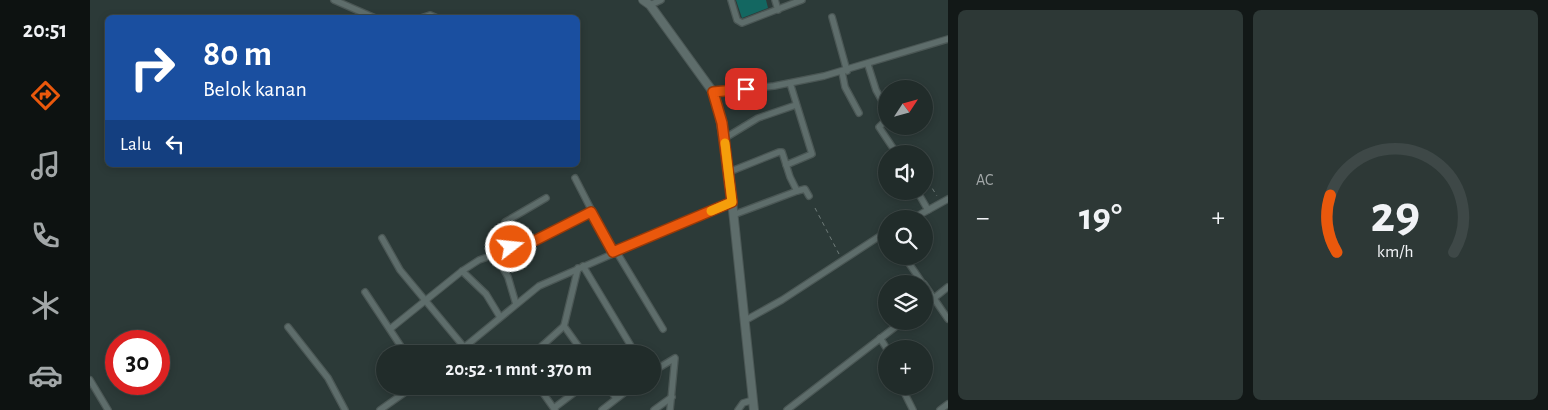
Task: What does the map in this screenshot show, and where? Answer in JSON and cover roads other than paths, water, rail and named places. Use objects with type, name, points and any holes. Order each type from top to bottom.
[{"type":"street","points":[[334,0],[368,15]]},
{"type":"street","points":[[661,0],[646,2],[713,92],[725,138],[746,320],[754,410]]},
{"type":"street","points":[[731,0],[739,23],[802,0]]},
{"type":"street","points":[[774,0],[778,10]]},
{"type":"street","points":[[832,17],[845,71],[845,87],[859,113]]},
{"type":"street","points":[[713,92],[790,83],[845,71],[948,38]]},
{"type":"street","points":[[868,65],[878,94]]},
{"type":"street","points":[[786,165],[812,154],[790,83]]},
{"type":"street","points":[[725,138],[758,118],[796,105]]},
{"type":"street","points":[[729,172],[782,152],[798,191]]},
{"type":"street","points":[[575,178],[591,212],[614,252],[663,329]]},
{"type":"street","points":[[733,215],[798,191],[805,190],[809,196]]},
{"type":"street","points":[[511,247],[505,222],[546,198]]},
{"type":"street","points":[[923,200],[928,210],[948,199]]},
{"type":"street","points":[[466,345],[539,286],[732,202]]},
{"type":"street","points":[[390,328],[462,271],[511,247],[536,240],[591,212]]},
{"type":"street","points":[[746,320],[782,300],[878,237]]},
{"type":"street","points":[[382,238],[400,270],[427,300],[462,345]]},
{"type":"street","points":[[495,254],[508,277],[516,304]]},
{"type":"street","points":[[543,345],[564,326],[581,267]]},
{"type":"street","points":[[581,267],[630,345]]},
{"type":"street","points":[[462,271],[486,294],[500,317]]},
{"type":"street","points":[[948,287],[933,298],[948,319]]},
{"type":"street","points":[[365,292],[400,345]]},
{"type":"street","points":[[564,326],[578,345]]},
{"type":"street","points":[[288,327],[328,378],[345,410]]},
{"type":"street","points":[[787,410],[891,330]]},
{"type":"street","points":[[661,367],[675,358],[670,410]]},
{"type":"street","points":[[90,380],[108,410]]},
{"type":"street","points":[[380,410],[401,395]]},
{"type":"street","points":[[545,395],[555,409],[569,395]]},
{"type":"street","points":[[602,410],[620,395]]},
{"type":"street","points":[[906,395],[913,410]]},
{"type":"street","points":[[654,410],[672,396]]},
{"type":"street","points":[[738,410],[743,402],[752,400]]},
{"type":"street","points":[[940,410],[948,404]]}]
